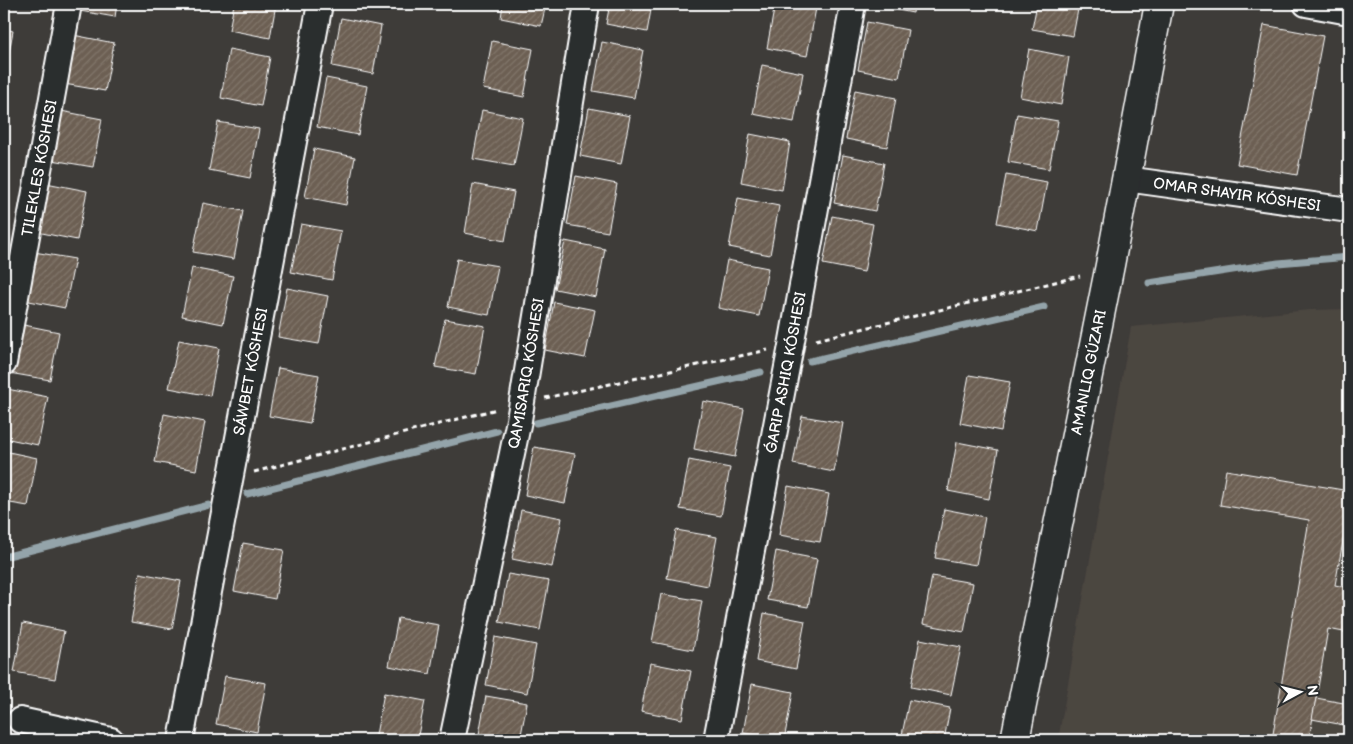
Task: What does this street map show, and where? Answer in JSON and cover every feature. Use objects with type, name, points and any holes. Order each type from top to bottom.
[{"type":"street","name":"TILEKLES KÓSHESI","points":[[4,363],[69,4]]},
{"type":"street","name":"SÁWBET KÓSHESI","points":[[181,740],[320,4]]},
{"type":"street","points":[[452,740],[521,403],[587,4]]},
{"type":"street","points":[[716,740],[791,346],[853,4]]},
{"type":"street","points":[[1015,740],[1126,179],[1158,4]]},
{"type":"street","points":[[1306,4],[1349,12]]},
{"type":"street","points":[[1126,179],[1349,210]]},
{"type":"street","points":[[20,720],[111,740]]},
{"type":"path","points":[[230,478],[521,403],[791,346],[1080,276]]},
{"type":"shaded area","points":[[1349,309],[1349,740],[1058,740],[1131,327],[1310,310]]},
{"type":"building","points":[[75,4],[117,4],[115,17],[74,10]]},
{"type":"building","points":[[234,4],[276,4],[270,38],[229,30]]},
{"type":"building","points":[[503,4],[546,4],[541,26],[501,18]]},
{"type":"building","points":[[610,4],[652,4],[647,32],[606,24]]},
{"type":"building","points":[[775,4],[795,4],[816,8],[807,56],[767,48]]},
{"type":"building","points":[[872,4],[914,4],[913,13]]},
{"type":"building","points":[[1037,4],[1079,4],[1073,36],[1032,29]]},
{"type":"building","points":[[341,18],[381,26],[373,74],[332,66]]},
{"type":"building","points":[[867,22],[908,30],[899,78],[858,70]]},
{"type":"building","points":[[1264,25],[1323,36],[1297,175],[1237,164]]},
{"type":"building","points":[[4,29],[13,31],[4,79]]},
{"type":"building","points":[[73,35],[114,43],[105,91],[64,84]]},
{"type":"building","points":[[492,41],[533,49],[524,97],[483,89]]},
{"type":"building","points":[[602,42],[643,50],[634,98],[593,91]]},
{"type":"building","points":[[229,49],[270,57],[261,106],[221,98]]},
{"type":"building","points":[[1029,49],[1069,57],[1061,105],[1020,97]]},
{"type":"building","points":[[762,65],[803,73],[794,122],[753,114]]},
{"type":"building","points":[[326,78],[367,86],[358,135],[317,127]]},
{"type":"building","points":[[855,90],[896,98],[887,147],[846,139]]},
{"type":"building","points":[[589,108],[630,116],[621,164],[580,156]]},
{"type":"building","points":[[482,110],[523,118],[514,166],[473,159]]},
{"type":"building","points":[[61,111],[102,119],[93,167],[52,160]]},
{"type":"building","points":[[1017,114],[1058,121],[1049,169],[1008,162]]},
{"type":"building","points":[[218,122],[259,129],[250,178],[209,170]]},
{"type":"building","points":[[750,134],[790,142],[782,190],[741,182]]},
{"type":"building","points":[[314,149],[355,157],[346,205],[305,197]]},
{"type":"building","points":[[843,155],[884,163],[875,211],[834,203]]},
{"type":"building","points":[[1006,175],[1047,182],[1038,231],[997,223]]},
{"type":"building","points":[[576,176],[617,184],[608,232],[567,225]]},
{"type":"building","points":[[46,183],[87,191],[77,240],[37,232]]},
{"type":"building","points":[[473,184],[514,192],[505,241],[465,233]]},
{"type":"building","points":[[738,198],[779,206],[770,255],[729,247]]},
{"type":"building","points":[[203,203],[243,211],[234,259],[193,252]]},
{"type":"building","points":[[832,216],[873,224],[864,272],[823,264]]},
{"type":"building","points":[[301,224],[341,231],[332,280],[291,272]]},
{"type":"building","points":[[565,241],[605,249],[596,297],[555,289]]},
{"type":"building","points":[[34,252],[75,259],[65,308],[24,300]]},
{"type":"building","points":[[457,259],[498,266],[489,315],[448,307]]},
{"type":"building","points":[[727,260],[768,268],[759,316],[718,308]]},
{"type":"building","points":[[192,268],[233,276],[223,324],[182,316]]},
{"type":"building","points":[[287,288],[328,296],[319,344],[278,337]]},
{"type":"building","points":[[554,302],[595,310],[585,358],[545,350]]},
{"type":"building","points":[[445,319],[485,326],[476,374],[435,367]]},
{"type":"building","points":[[19,324],[59,332],[50,380],[9,373]]},
{"type":"building","points":[[179,340],[219,348],[210,396],[169,388]]},
{"type":"building","points":[[278,368],[319,375],[310,423],[269,416]]},
{"type":"building","points":[[969,375],[1010,382],[1001,431],[960,423]]},
{"type":"building","points":[[7,389],[48,397],[38,445],[4,438],[4,404]]},
{"type":"building","points":[[703,401],[744,409],[735,457],[694,449]]},
{"type":"building","points":[[164,414],[205,422],[196,470],[155,462]]},
{"type":"building","points":[[802,416],[843,423],[834,472],[793,464]]},
{"type":"building","points":[[957,442],[998,450],[989,499],[948,491]]},
{"type":"building","points":[[534,447],[575,454],[565,503],[525,495]]},
{"type":"building","points":[[4,451],[37,458],[28,506],[4,502]]},
{"type":"building","points":[[689,460],[730,468],[721,516],[680,509]]},
{"type":"building","points":[[1226,470],[1349,491],[1349,531],[1345,530],[1335,585],[1349,588],[1349,633],[1328,629],[1309,740],[1272,740],[1309,520],[1220,505]]},
{"type":"building","points":[[788,486],[829,494],[820,542],[779,535]]},
{"type":"building","points":[[944,509],[985,517],[976,565],[935,558]]},
{"type":"building","points":[[521,510],[562,518],[552,567],[512,559]]},
{"type":"building","points":[[676,530],[717,537],[708,586],[667,578]]},
{"type":"building","points":[[243,543],[284,550],[275,599],[234,591]]},
{"type":"building","points":[[776,551],[817,559],[808,607],[767,600]]},
{"type":"building","points":[[140,573],[181,581],[172,629],[131,622]]},
{"type":"building","points":[[508,574],[549,581],[540,630],[499,622]]},
{"type":"building","points":[[932,576],[973,583],[964,632],[923,624]]},
{"type":"building","points":[[661,594],[702,601],[693,650],[652,642]]},
{"type":"building","points":[[764,613],[805,621],[796,669],[756,661]]},
{"type":"building","points":[[398,618],[439,625],[430,674],[389,666]]},
{"type":"building","points":[[23,623],[64,631],[55,679],[14,672]]},
{"type":"building","points":[[495,637],[536,645],[527,693],[486,685]]},
{"type":"building","points":[[920,639],[961,647],[951,695],[911,687]]},
{"type":"building","points":[[650,663],[691,671],[682,719],[641,711]]},
{"type":"building","points":[[225,676],[266,683],[257,732],[216,724]]},
{"type":"building","points":[[752,684],[793,692],[784,740],[743,733]]},
{"type":"building","points":[[384,693],[425,701],[417,740],[375,740]]},
{"type":"building","points":[[486,696],[527,703],[520,740],[478,740]]},
{"type":"building","points":[[1316,698],[1349,704],[1349,726],[1312,719]]},
{"type":"building","points":[[909,700],[950,708],[944,740],[901,740]]},
{"type":"waterway","points":[[1149,283],[1278,263],[1349,257]]},
{"type":"waterway","points":[[810,361],[1044,307]]},
{"type":"waterway","points":[[536,423],[761,372]]},
{"type":"waterway","points":[[247,494],[497,431]]},
{"type":"waterway","points":[[4,557],[209,505]]}]
